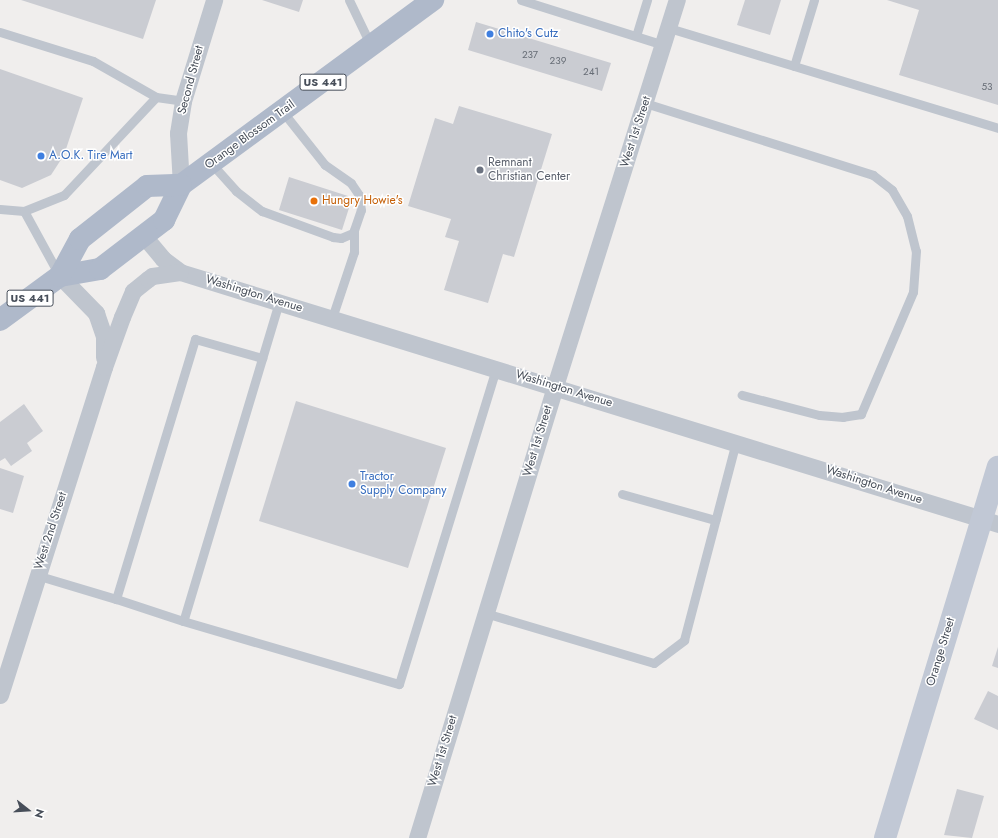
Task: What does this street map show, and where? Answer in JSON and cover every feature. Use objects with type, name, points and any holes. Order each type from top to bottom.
[{"type":"main road","name":"Orange Blossom Trail","points":[[60,276],[100,269],[164,220],[182,185],[433,0]]},
{"type":"main road","name":"Orange Blossom Trail","points":[[0,320],[60,276],[80,239],[147,186],[182,185]]},
{"type":"street","name":"Second Street","points":[[182,185],[178,133],[183,101],[214,0]]},
{"type":"street","name":"West 1st Street","points":[[417,838],[555,386],[677,0]]},
{"type":"street","name":"Washington Avenue","points":[[143,235],[163,259],[180,272],[555,386],[990,522]]},
{"type":"street","name":"West 2nd Street","points":[[0,695],[36,575],[104,367],[133,291],[152,276],[180,272]]},
{"type":"street","name":"West 2nd Street","points":[[60,276],[96,313],[104,336],[104,367]]},
{"type":"street","name":"Orange Street","points":[[885,838],[990,522],[998,467]]},
{"type":"lane","points":[[349,0],[371,46]]},
{"type":"lane","points":[[521,0],[664,45]]},
{"type":"lane","points":[[636,36],[647,0]]},
{"type":"lane","points":[[794,66],[814,0]]},
{"type":"lane","points":[[669,28],[998,128]]},
{"type":"lane","points":[[0,32],[93,61],[156,97],[183,101]]},
{"type":"lane","points":[[0,209],[24,211],[64,195],[156,97]]},
{"type":"lane","points":[[645,103],[873,175],[892,190],[907,216],[916,252],[913,292],[861,414],[843,417],[819,416],[742,395]]},
{"type":"lane","points":[[283,112],[325,165],[351,183],[359,195],[361,210],[354,231],[354,252],[332,318]]},
{"type":"lane","points":[[211,163],[236,191],[262,211],[334,237],[347,237],[354,231]]},
{"type":"lane","points":[[24,211],[60,276]]},
{"type":"lane","points":[[182,621],[279,302]]},
{"type":"lane","points":[[116,599],[195,339],[262,358]]},
{"type":"lane","points":[[36,575],[182,621],[399,684],[496,368]]},
{"type":"lane","points":[[485,613],[654,663],[684,640],[736,442]]},
{"type":"lane","points":[[622,494],[715,520]]},
{"type":"building","points":[[21,0],[156,0],[143,39]]},
{"type":"building","points":[[262,0],[303,0],[299,12]]},
{"type":"building","points":[[745,0],[781,0],[770,35],[737,25]]},
{"type":"building","points":[[887,0],[998,0],[998,105],[899,75],[919,10]]},
{"type":"building","points":[[476,22],[611,63],[602,91],[468,50]]},
{"type":"building","points":[[0,69],[83,98],[64,155],[51,175],[22,188],[0,180]]},
{"type":"building","name":"Remnant Christian Center","points":[[459,106],[552,134],[514,257],[503,254],[488,303],[444,290],[459,241],[445,237],[451,219],[408,206],[435,118],[453,124]]},
{"type":"building","name":"Hungry Howie's","points":[[289,177],[348,196],[344,207],[349,208],[342,230],[279,210]]},
{"type":"building","name":"Tractor Supply Company","points":[[296,401],[446,448],[408,568],[259,521]]},
{"type":"building","points":[[24,404],[43,431],[27,443],[32,451],[11,466],[5,458],[0,461],[0,422]]},
{"type":"building","points":[[0,468],[24,476],[13,513],[0,509]]},
{"type":"building","points":[[998,647],[998,668],[992,666]]},
{"type":"building","points":[[988,691],[998,696],[998,730],[974,719]]},
{"type":"building","points":[[957,789],[984,796],[972,838],[944,835]]},
{"type":"place","name":"Chito's Cutz","points":[[490,34]]},
{"type":"place","name":"A.O.K. Tire Mart","points":[[41,156]]},
{"type":"place","name":"Remnant Christian Center","points":[[480,170]]},
{"type":"place","name":"Hungry Howie's","points":[[314,201]]},
{"type":"place","name":"Tractor Supply Company","points":[[352,484]]}]
